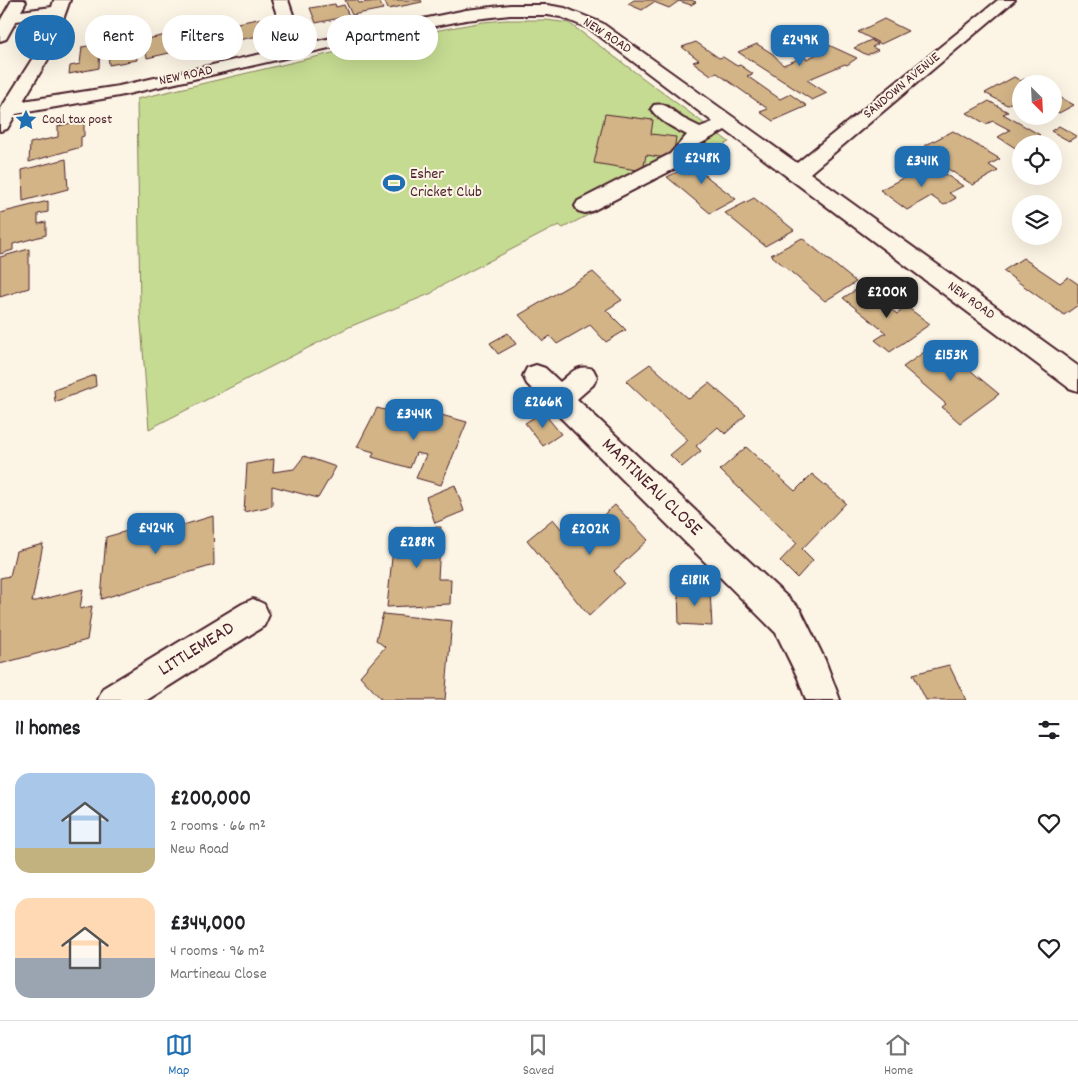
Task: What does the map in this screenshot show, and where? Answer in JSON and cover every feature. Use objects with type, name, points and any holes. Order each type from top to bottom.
[{"type":"street","points":[[0,36],[12,17],[19,0]]},
{"type":"street","points":[[280,0],[285,15]]},
{"type":"street","name":"SANDOWN AVENUE","points":[[798,172],[1007,0]]},
{"type":"street","points":[[12,17],[60,5]]},
{"type":"street","points":[[0,125],[42,56],[60,5]]},
{"type":"street","name":"NEW ROAD","points":[[317,46],[401,27],[466,15],[528,10],[565,13],[596,26],[798,172],[1078,380]]},
{"type":"street","name":"NEW ROAD","points":[[10,109],[118,91],[257,60]]},
{"type":"street","points":[[660,109],[676,122],[701,135]]},
{"type":"street","points":[[585,206],[677,159],[685,154],[688,145],[701,135],[728,122]]},
{"type":"street","name":"MARTINEAU CLOSE","points":[[536,376],[788,621],[813,672],[823,700]]},
{"type":"street","points":[[559,399],[584,378]]},
{"type":"street","name":"LITTLEMEAD","points":[[115,700],[253,615]]},
{"type":"green space","name":"Esher Cricket Club","points":[[546,20],[569,23],[729,142],[563,228],[559,225],[439,287],[432,293],[349,327],[149,429],[140,311],[137,99],[303,60],[317,60],[317,57],[327,54],[327,60],[438,60],[438,30],[483,22]]},
{"type":"building","points":[[345,0],[357,0],[359,3],[379,1],[383,9],[352,15]]},
{"type":"building","points":[[384,0],[421,0],[422,2],[388,9]]},
{"type":"building","points":[[634,0],[691,0],[696,2],[691,5],[679,1],[669,8],[654,2],[642,10],[628,4]]},
{"type":"building","points":[[335,4],[336,7],[344,5],[349,15],[327,15],[327,21],[317,23],[317,15],[313,15],[310,8]]},
{"type":"building","points":[[884,19],[908,31],[881,44],[858,32]]},
{"type":"building","points":[[253,20],[253,37],[243,39],[243,22]]},
{"type":"building","points":[[162,36],[162,55],[152,57],[152,38]]},
{"type":"building","points":[[871,40],[878,44],[872,47],[878,50],[867,55],[854,48]]},
{"type":"building","points":[[696,42],[719,58],[723,57],[737,66],[740,65],[753,74],[747,76],[780,99],[790,94],[807,106],[773,121],[760,112],[768,109],[717,73],[711,75],[693,62],[699,60],[682,47]]},
{"type":"building","points":[[822,42],[857,58],[847,65],[845,64],[807,80],[827,93],[812,100],[738,52],[757,44],[773,54],[783,65],[804,57],[807,59],[819,53],[810,49]]},
{"type":"building","points":[[85,46],[85,60],[99,60],[99,68],[69,74],[70,66],[80,64],[82,47]]},
{"type":"building","points":[[109,60],[137,60],[109,65]]},
{"type":"building","points":[[1012,78],[1012,102],[1007,105],[985,93]]},
{"type":"building","points":[[1062,98],[1074,105],[1062,111]]},
{"type":"building","points":[[989,101],[1008,112],[1003,114],[1012,119],[1012,125],[1022,125],[1040,135],[1012,135],[1012,146],[998,137],[1010,130],[993,121],[986,124],[967,113]]},
{"type":"building","points":[[605,114],[653,120],[651,134],[676,137],[673,159],[646,155],[643,171],[594,163]]},
{"type":"building","points":[[84,120],[84,136],[81,137],[81,147],[29,162],[30,143],[58,137],[58,126]]},
{"type":"building","points":[[1059,126],[1077,136],[1069,141],[1062,137],[1062,135],[1051,131]]},
{"type":"building","points":[[953,131],[1000,159],[989,165],[998,171],[973,185],[923,153],[929,149],[924,146]]},
{"type":"building","points":[[710,156],[722,165],[702,173],[736,199],[710,213],[667,177]]},
{"type":"building","points":[[66,159],[68,189],[23,201],[22,170]]},
{"type":"building","points":[[930,164],[963,186],[949,193],[956,198],[944,205],[931,196],[907,210],[880,190]]},
{"type":"building","points":[[754,198],[794,230],[765,246],[725,213]]},
{"type":"building","points":[[48,201],[48,212],[38,214],[38,224],[46,222],[46,235],[13,244],[13,250],[0,254],[0,213]]},
{"type":"building","points":[[802,238],[856,282],[825,301],[771,255]]},
{"type":"building","points":[[29,249],[29,288],[0,297],[0,257]]},
{"type":"building","points":[[1023,258],[1060,283],[1068,277],[1078,284],[1078,305],[1064,315],[1003,271]]},
{"type":"building","points":[[593,272],[622,300],[606,310],[626,330],[606,342],[590,325],[557,344],[550,336],[543,341],[519,315]]},
{"type":"building","points":[[862,286],[897,314],[907,307],[930,324],[890,352],[875,340],[886,333],[843,298]]},
{"type":"building","points":[[508,333],[516,344],[498,354],[490,343]]},
{"type":"building","points":[[937,343],[999,394],[960,423],[942,407],[946,404],[903,367]]},
{"type":"building","points":[[650,364],[689,399],[709,383],[746,415],[725,434],[718,427],[696,446],[701,451],[682,467],[670,455],[688,440],[626,381]]},
{"type":"building","points":[[95,375],[96,386],[55,402],[54,390]]},
{"type":"building","points":[[377,408],[415,418],[419,409],[467,422],[441,485],[416,478],[426,455],[416,453],[410,468],[372,457],[374,452],[357,447]]},
{"type":"building","points":[[543,412],[561,434],[543,446],[525,423]]},
{"type":"building","points":[[746,447],[795,491],[812,474],[846,503],[802,549],[813,560],[797,578],[780,561],[797,543],[720,470]]},
{"type":"building","points":[[304,456],[336,467],[318,498],[272,486],[272,506],[244,512],[247,464],[274,459],[273,472],[294,469]]},
{"type":"building","points":[[455,485],[464,511],[435,523],[426,497]]},
{"type":"building","points":[[615,505],[648,540],[614,571],[624,583],[589,616],[527,540],[553,519],[572,542]]},
{"type":"building","points":[[213,516],[214,565],[101,599],[106,537],[170,519],[170,529]]},
{"type":"building","points":[[441,527],[438,579],[451,579],[450,604],[387,607],[395,528]]},
{"type":"building","points":[[43,544],[32,602],[83,589],[80,609],[92,606],[87,640],[0,664],[0,578],[10,576],[16,551]]},
{"type":"building","points":[[678,588],[710,591],[712,626],[679,624]]},
{"type":"building","points":[[383,614],[452,621],[445,700],[382,700],[360,676],[385,647],[376,640]]},
{"type":"building","points":[[949,665],[966,700],[926,700],[913,674]]},
{"type":"place","name":"Coal tax post","points":[[26,120]]},
{"type":"place","name":"Esher Cricket Club","points":[[394,183]]}]
